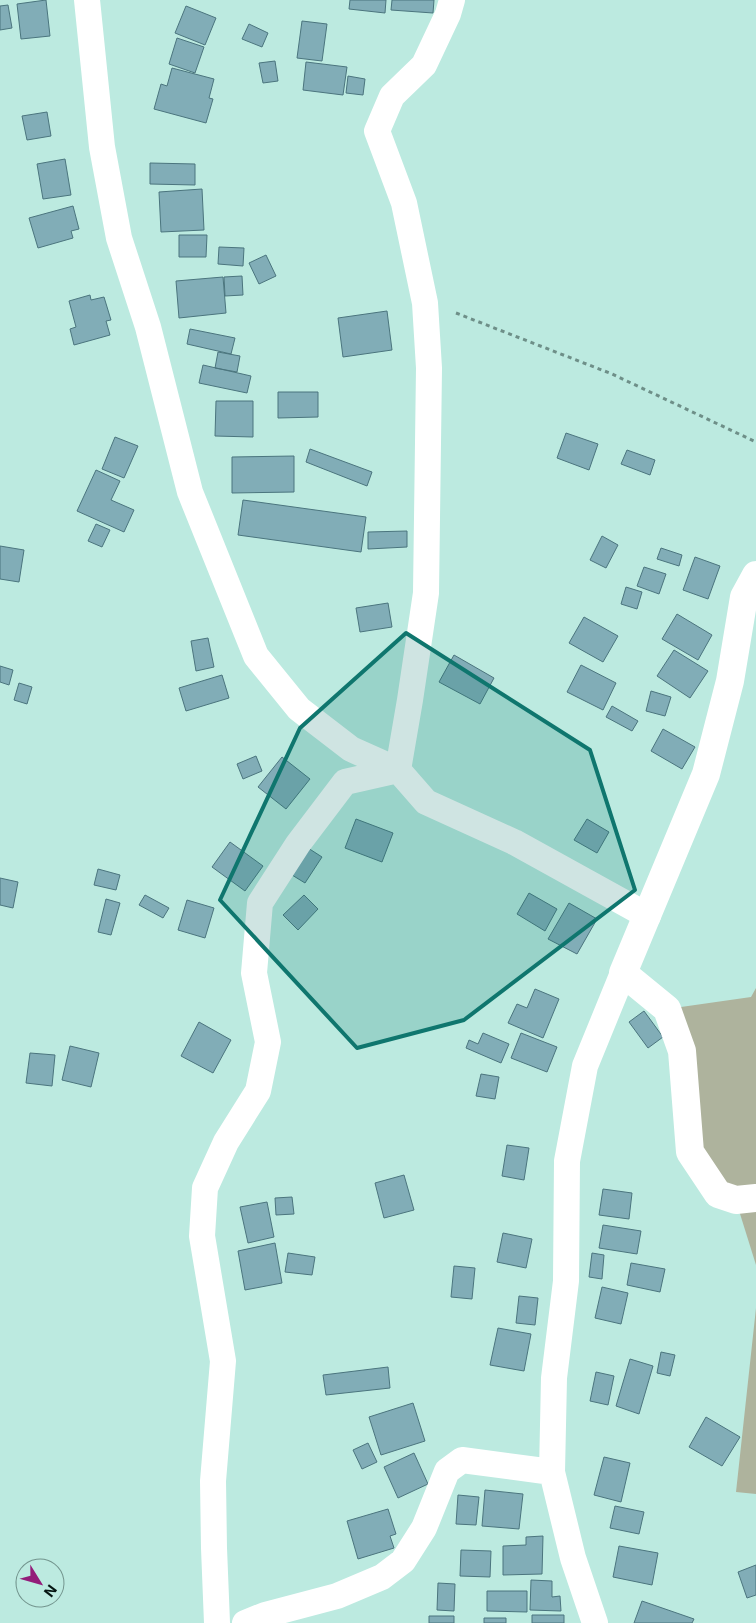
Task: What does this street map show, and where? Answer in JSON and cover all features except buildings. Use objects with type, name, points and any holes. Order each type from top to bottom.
[{"type":"street","points":[[87,0],[102,147],[119,238],[148,327],[190,492],[256,656],[299,709],[351,749],[398,770],[426,802],[514,842],[648,916]]},
{"type":"street","points":[[398,770],[426,593],[429,368],[425,303],[404,203],[377,131],[392,96],[424,65],[448,14],[452,0]]},
{"type":"street","points":[[595,1623],[573,1558],[552,1472],[554,1378],[566,1281],[567,1161],[585,1066],[706,774],[730,681],[744,597],[756,575]]},
{"type":"street","points":[[217,1623],[213,1482],[223,1361],[202,1236],[205,1188],[226,1142],[258,1091],[268,1042],[254,973],[260,903],[298,844],[345,782],[398,770]]},
{"type":"street","points":[[623,973],[667,1009],[682,1051],[690,1152],[718,1194],[736,1200],[756,1198]]},
{"type":"street","points":[[245,1623],[265,1615],[337,1596],[382,1577],[389,1572],[403,1561],[424,1528],[447,1471],[462,1460],[552,1472]]},
{"type":"path","points":[[425,303],[463,315],[612,374],[756,442]]},
{"type":"highlighted area","points":[[406,633],[590,750],[635,890],[464,1020],[357,1048],[220,900],[300,728]]},
{"type":"green space","points":[[756,988],[756,1265],[736,1201],[690,1152],[667,1009],[751,997]]},
{"type":"green space","points":[[756,1308],[756,1494],[736,1492]]}]
